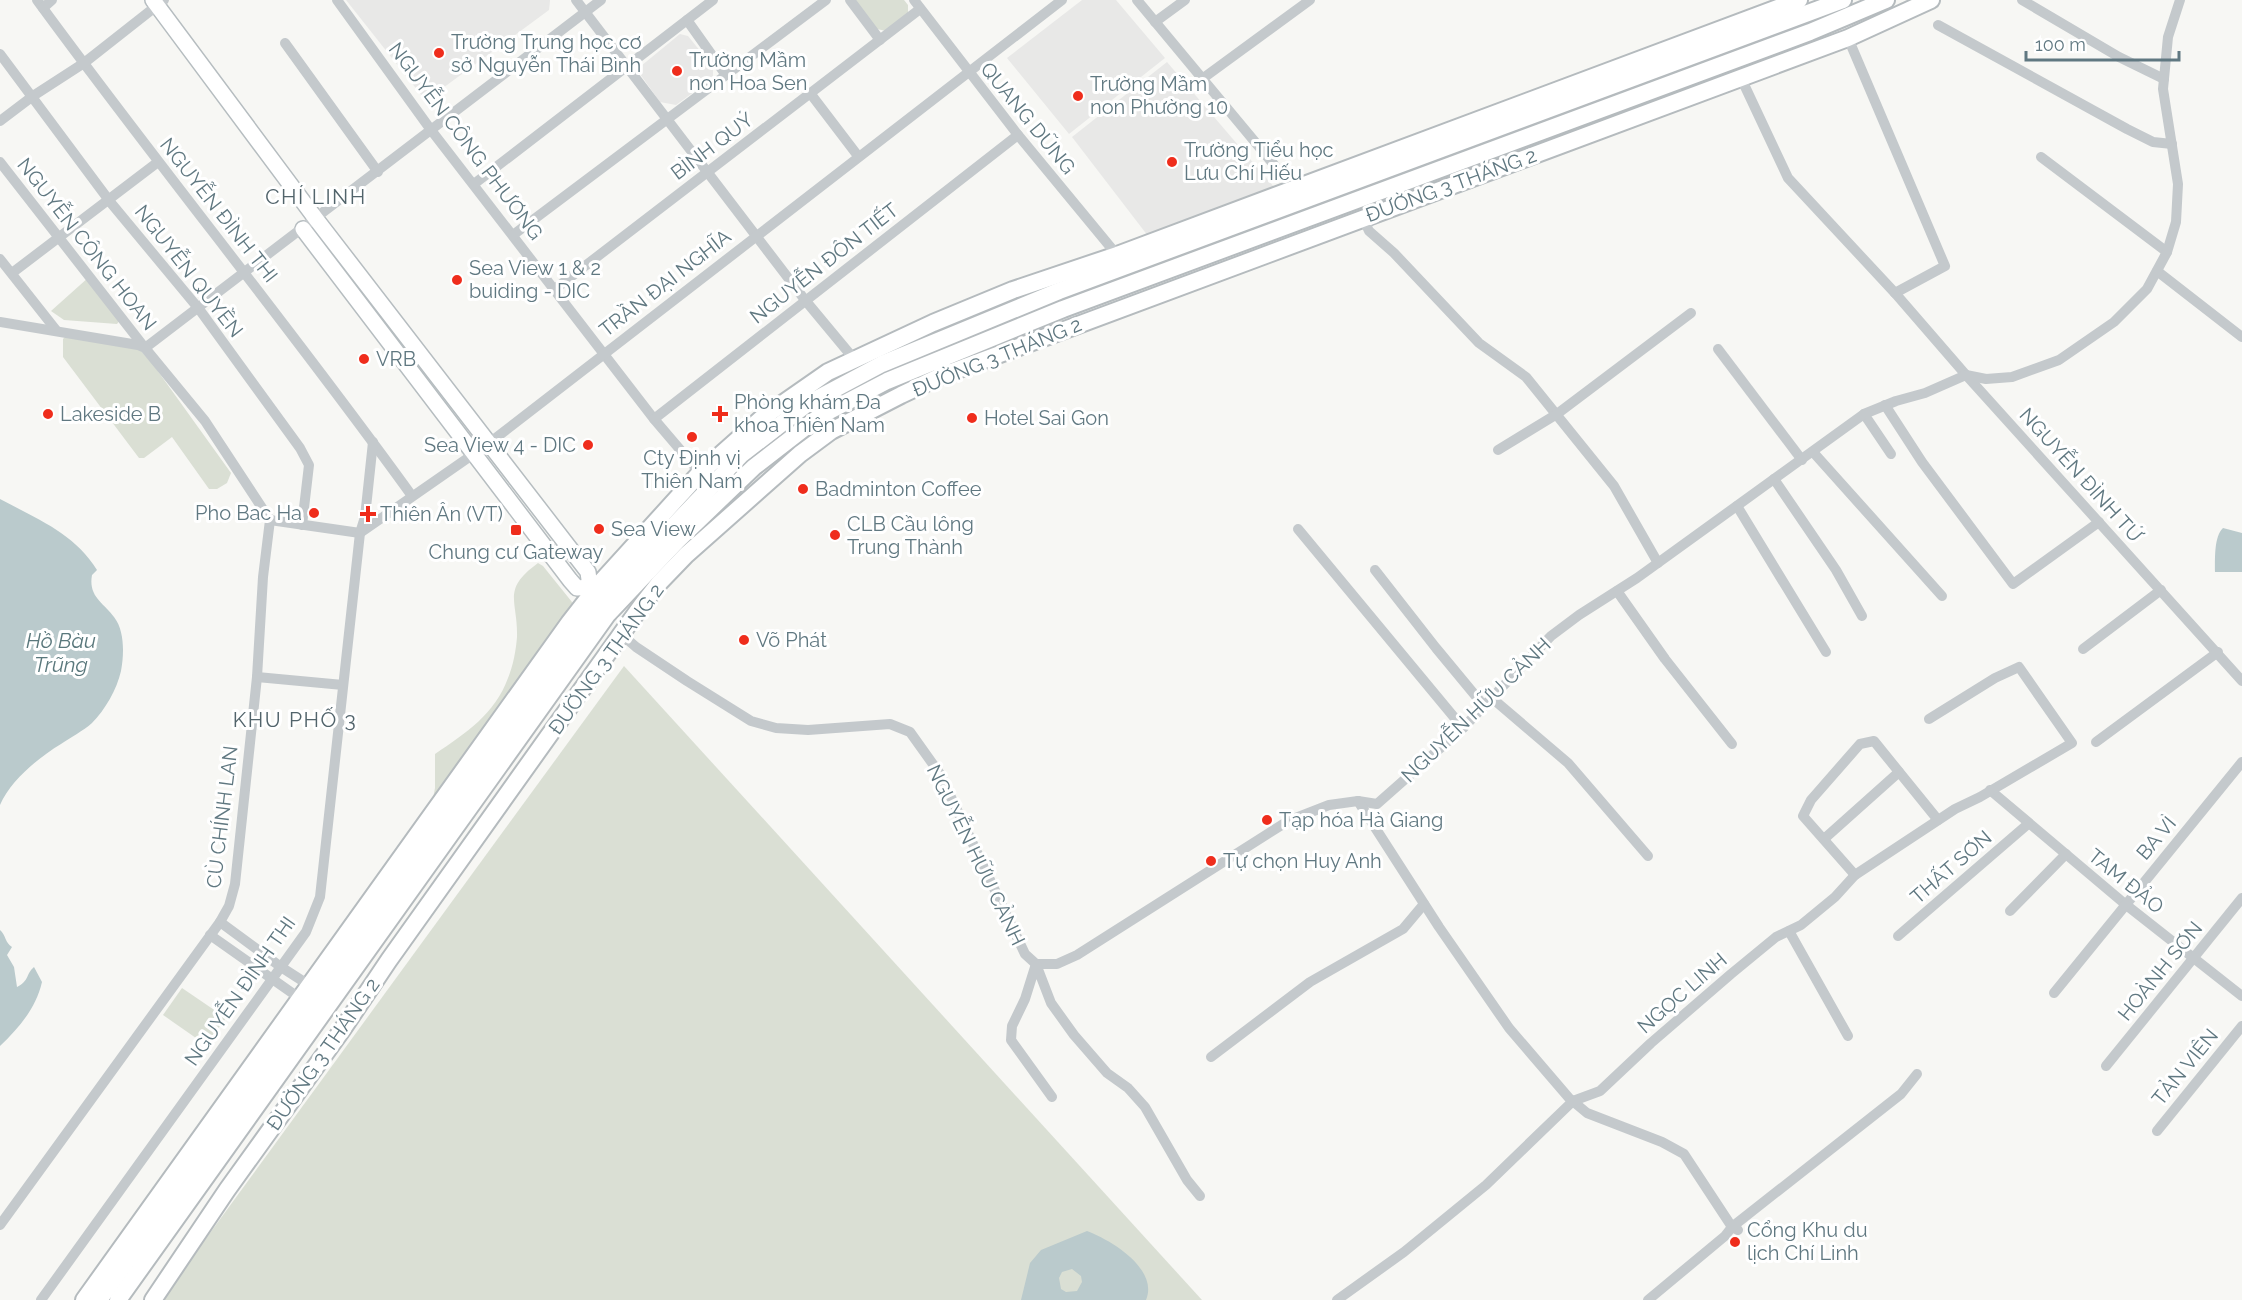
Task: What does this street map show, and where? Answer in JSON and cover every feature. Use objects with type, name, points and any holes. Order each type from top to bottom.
[{"type":"main road","name":"ĐƯỜNG 3 THÁNG 2","points":[[118,1300],[598,599],[741,455],[807,404],[882,364],[1299,195],[1798,0]]},
{"type":"main road","name":"ĐƯỜNG 3 THÁNG 2","points":[[1353,174],[1843,0]]},
{"type":"main road","name":"ĐƯỜNG 3 THÁNG 2","points":[[598,599],[677,541],[754,467],[793,436],[820,416],[887,381],[1063,309],[1810,32],[1886,0]]},
{"type":"main road","name":"ĐƯỜNG 3 THÁNG 2","points":[[153,1300],[227,1190],[567,712],[620,633],[660,582],[686,555],[713,534],[745,501],[805,450],[831,431],[941,376],[1848,38],[1931,0]]},
{"type":"main road","points":[[158,2],[316,219],[588,572],[598,599],[620,633]]},
{"type":"main road","name":"ĐƯỜNG 3 THÁNG 2","points":[[84,1300],[310,995],[598,599],[700,473],[762,418],[828,372],[854,359],[1013,290],[1299,195]]},
{"type":"main road","points":[[1320,213],[1328,231]]},
{"type":"main road","points":[[303,229],[577,588],[598,599]]},
{"type":"main road","points":[[793,436],[805,450]]},
{"type":"main road","name":"ĐƯỜNG 3 THÁNG 2","points":[[99,1300],[310,995]]},
{"type":"street","points":[[40,4],[52,0]]},
{"type":"street","name":"NGUYỄN CÔNG PHƯƠNG","points":[[337,0],[431,130],[603,354],[700,473]]},
{"type":"street","points":[[576,0],[805,300],[854,359]]},
{"type":"street","points":[[145,348],[601,0]]},
{"type":"street","points":[[474,184],[713,0]]},
{"type":"street","points":[[513,235],[826,0]]},
{"type":"street","points":[[850,0],[880,40]]},
{"type":"street","name":"TRẦN ĐẠI NGHĨA","points":[[360,533],[488,444],[755,235],[1062,0]]},
{"type":"street","points":[[1137,0],[1299,195]]},
{"type":"street","points":[[1155,22],[1185,0]]},
{"type":"street","points":[[1202,79],[1310,0]]},
{"type":"street","points":[[2022,0],[2119,57],[2164,79]]},
{"type":"street","name":"NGUYỄN HỮU CẢNH","points":[[620,633],[636,647],[751,721],[776,728],[808,730],[890,724],[910,732],[940,774],[1026,954],[1036,964],[1057,964],[1077,955],[1288,821],[1329,805],[1358,801],[1377,804],[1463,728],[1551,636],[1658,563],[1864,414],[1925,393],[1966,375],[1986,379],[2012,377],[2059,360],[2114,322],[2147,289],[2167,252],[2176,222],[2178,184],[2165,105],[2164,79],[2168,37],[2180,0]]},
{"type":"street","points":[[0,121],[33,96],[84,63],[158,2]]},
{"type":"street","name":"NGUYỄN ĐÌNH THI","points":[[40,4],[158,162],[246,273],[412,496]]},
{"type":"street","name":"BÌNH QUÝ","points":[[555,289],[880,40],[917,4]]},
{"type":"street","name":"QUANG DŨNG","points":[[917,4],[967,72],[1117,255]]},
{"type":"street","points":[[687,20],[726,75]]},
{"type":"street","points":[[1938,25],[2127,129],[2153,142],[2172,144]]},
{"type":"street","points":[[1848,38],[1945,266],[1895,294]]},
{"type":"street","points":[[285,43],[378,172]]},
{"type":"street","name":"NGUYỄN QUYỀN","points":[[0,54],[109,200],[199,309],[300,448],[309,465],[302,525]]},
{"type":"street","name":"NGUYỄN ĐÌNH TỨ","points":[[1741,78],[1788,178],[2242,681]]},
{"type":"street","points":[[810,93],[858,156]]},
{"type":"street","name":"NGUYỄN ĐÔN TIẾT","points":[[654,419],[1018,135]]},
{"type":"street","points":[[2041,157],[2167,252]]},
{"type":"street","name":"NGUYỄN CÔNG HOAN","points":[[0,162],[145,348]]},
{"type":"street","points":[[12,273],[158,162]]},
{"type":"street","points":[[1363,218],[1369,231],[1394,253],[1479,343],[1526,376],[1614,486],[1658,563]]},
{"type":"street","points":[[0,259],[56,330]]},
{"type":"street","points":[[2157,271],[2242,337]]},
{"type":"street","points":[[1498,450],[1557,414],[1691,313]]},
{"type":"street","points":[[0,322],[56,330],[145,348],[205,421],[270,520],[360,533]]},
{"type":"street","points":[[1718,350],[1802,460]]},
{"type":"street","points":[[1885,405],[1922,462],[2013,584],[2099,522]]},
{"type":"street","points":[[1864,414],[1891,454]]},
{"type":"street","name":"NGUYỄN ĐÌNH THI","points":[[41,1300],[306,932],[320,897],[360,533],[365,517],[373,442]]},
{"type":"street","points":[[1813,452],[1942,596]]},
{"type":"street","points":[[1774,479],[1836,570],[1862,616]]},
{"type":"street","points":[[1737,506],[1826,652]]},
{"type":"street","name":"CÙ CHÍNH LAN","points":[[0,1225],[220,922],[229,906],[235,884],[257,677],[263,577],[270,520]]},
{"type":"street","points":[[1298,528],[1463,728]]},
{"type":"street","points":[[1375,570],[1436,648],[1489,702],[1568,764],[1648,856]]},
{"type":"street","points":[[2083,649],[2161,590]]},
{"type":"street","points":[[1617,591],[1665,659],[1732,744]]},
{"type":"street","points":[[2096,742],[2218,652]]},
{"type":"street","name":"NGỌC LINH","points":[[1337,1300],[1404,1252],[1486,1185],[1573,1101],[1600,1091],[1651,1043],[1731,974],[1776,937],[1801,925],[1835,897],[1856,874],[1938,820],[2072,743],[2019,667],[1995,678],[1929,719]]},
{"type":"street","points":[[257,677],[343,685]]},
{"type":"street","points":[[1856,874],[1803,816],[1811,800],[1860,744],[1874,741],[1938,820]]},
{"type":"street","name":"BA VÌ","points":[[2054,993],[2242,762]]},
{"type":"street","points":[[1824,839],[1899,772]]},
{"type":"street","name":"TAM ĐẢO","points":[[1990,790],[2125,904],[2242,996]]},
{"type":"street","points":[[1358,801],[1424,904],[1509,1028],[1573,1101],[1587,1113],[1662,1142],[1684,1154],[1735,1228]]},
{"type":"street","name":"THẤT SƠN","points":[[1898,936],[2028,824]]},
{"type":"street","points":[[2010,911],[2066,854]]},
{"type":"street","name":"HOÀNH SƠN","points":[[2106,1066],[2242,898]]},
{"type":"street","points":[[1211,1057],[1310,982],[1403,929],[1424,904]]},
{"type":"street","points":[[220,922],[281,967],[310,995]]},
{"type":"street","points":[[1789,931],[1848,1036]]},
{"type":"street","points":[[210,935],[272,980],[310,995]]},
{"type":"street","points":[[1036,964],[1025,999],[1012,1026],[1011,1040],[1052,1097]]},
{"type":"street","points":[[1036,964],[1051,1004],[1107,1073],[1128,1088],[1145,1107],[1187,1180],[1200,1196]]},
{"type":"street","name":"TẢN VIÊN","points":[[2157,1131],[2242,1026]]},
{"type":"street","points":[[1648,1300],[1901,1094],[1917,1074]]},
{"type":"shaded area","name":"Trường Trung học cơ sở Nguyễn Thái Bình","points":[[346,0],[550,1],[549,10],[432,96],[422,96]]},
{"type":"shaded area","points":[[855,0],[904,0],[908,5],[908,14],[886,31],[877,29]]},
{"type":"shaded area","name":"Trường Mầm non Phường 10","points":[[1082,0],[1116,0],[1165,58],[1069,134],[1007,58]]},
{"type":"shaded area","name":"Trường Mầm non Hoa Sen","points":[[680,34],[688,36],[713,67],[713,78],[676,105],[660,102],[640,74],[641,66]]},
{"type":"shaded area","name":"Trường Tiểu học Lưu Chí Hiếu","points":[[1167,62],[1274,187],[1148,236],[1072,137]]},
{"type":"shaded area","points":[[89,277],[120,320],[117,324],[64,320],[51,311]]},
{"type":"shaded area","points":[[65,337],[139,349],[152,363],[231,473],[227,483],[217,489],[209,489],[172,437],[144,458],[139,458],[63,357]]},
{"type":"shaded area","points":[[538,563],[543,566],[576,607],[429,819],[435,788],[435,754],[478,722],[502,691],[516,647],[515,589],[519,581]]},
{"type":"shaded area","points":[[624,666],[1202,1300],[161,1300]]},
{"type":"shaded area","points":[[182,988],[226,1018],[206,1045],[163,1015]]},
{"type":"water","name":"Hồ Bàu Trũng","points":[[0,499],[54,528],[88,557],[97,570],[92,575],[92,589],[118,623],[123,651],[117,685],[97,718],[26,770],[11,787],[0,805]]},
{"type":"water","points":[[2223,528],[2242,533],[2242,572],[2215,572],[2218,536]]},
{"type":"water","points":[[0,930],[12,947],[7,955],[14,967],[17,987],[24,982],[34,967],[42,982],[36,1000],[26,1017],[0,1046]]},
{"type":"water","points":[[1087,1231],[1097,1235],[1120,1249],[1139,1267],[1146,1277],[1148,1289],[1146,1300],[1021,1300],[1030,1263],[1041,1250]],"holes":[[[1072,1269],[1081,1276],[1082,1282],[1077,1291],[1066,1292],[1061,1289],[1059,1278],[1062,1272]]]},
{"type":"place","name":"Trường Trung học cơ sở Nguyễn Thái Bình","points":[[439,53]]},
{"type":"place","name":"Trường Mầm non Hoa Sen","points":[[677,71]]},
{"type":"place","name":"Trường Mầm non Phường 10","points":[[1078,96]]},
{"type":"place","name":"Trường Tiểu học Lưu Chí Hiếu","points":[[1172,162]]},
{"type":"place","name":"Sea View 1 & 2 buiding - DIC","points":[[457,280]]},
{"type":"place","name":"VRB","points":[[364,359]]},
{"type":"place","name":"Lakeside B","points":[[48,414]]},
{"type":"place","name":"Phòng khám Đa khoa Thiên Nam","points":[[720,414]]},
{"type":"place","name":"Hotel Sai Gon","points":[[972,418]]},
{"type":"place","name":"Cty Định vị Thiên Nam","points":[[692,437]]},
{"type":"place","name":"Sea View 4 - DIC","points":[[588,445]]},
{"type":"place","name":"Badminton Coffee","points":[[803,489]]},
{"type":"place","name":"Pho Bac Ha","points":[[314,513]]},
{"type":"place","name":"Thiên Ân (VT)","points":[[368,514]]},
{"type":"place","name":"Sea View","points":[[599,529]]},
{"type":"place","name":"Chung cư Gateway","points":[[516,530]]},
{"type":"place","name":"CLB Cầu lông Trung Thành","points":[[835,535]]},
{"type":"place","name":"Võ Phát","points":[[744,640]]},
{"type":"place","name":"Tạp hóa Hà Giang","points":[[1267,820]]},
{"type":"place","name":"Tự chọn Huy Anh","points":[[1211,861]]},
{"type":"place","name":"Cổng Khu du lịch Chí Linh","points":[[1735,1242]]},
{"type":"district","name":"CHÍ LINH","points":[[316,196]]},
{"type":"district","name":"KHU PHỐ 3","points":[[295,719]]}]
